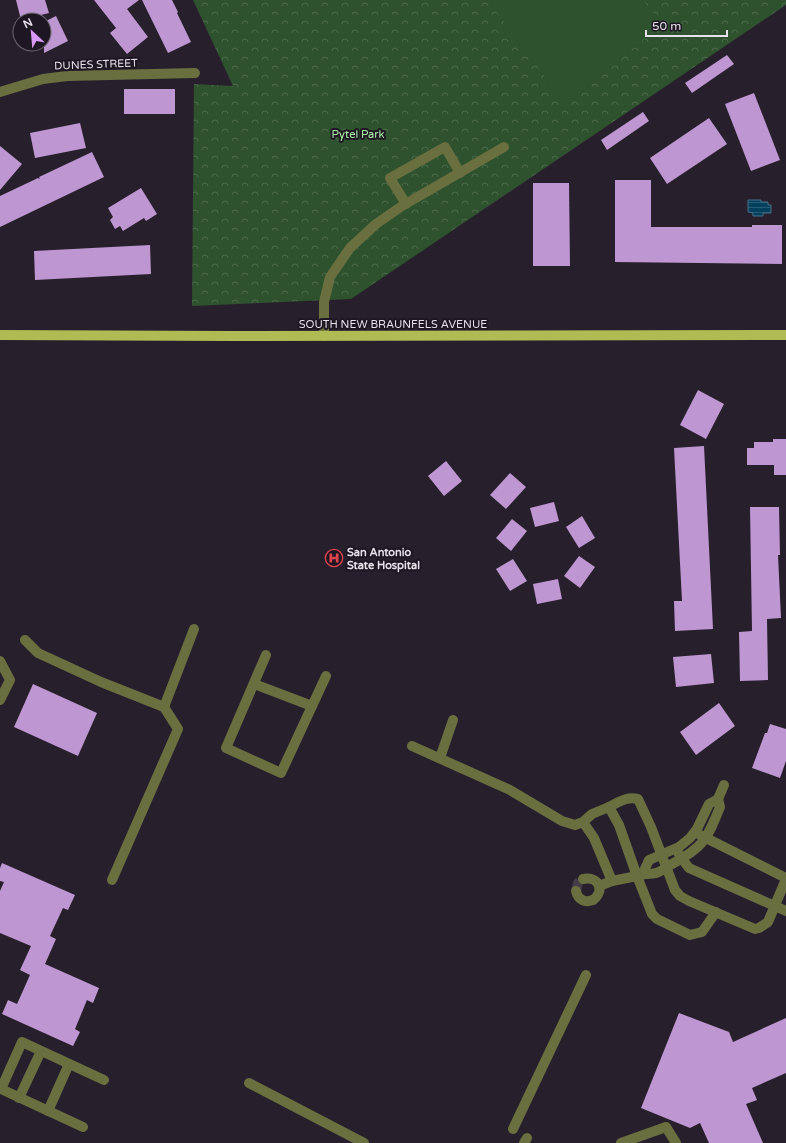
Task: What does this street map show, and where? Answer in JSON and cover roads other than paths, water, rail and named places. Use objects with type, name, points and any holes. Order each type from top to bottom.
[{"type":"main road","name":"SOUTH NEW BRAUNFELS AVENUE","points":[[0,335],[786,335]]},
{"type":"street","name":"DUNES STREET","points":[[0,92],[43,79],[67,76],[195,73]]},
{"type":"street","points":[[406,204],[390,178],[445,147],[460,173]]},
{"type":"street","points":[[324,336],[324,302],[330,277],[350,248],[376,224],[406,204],[504,147]]},
{"type":"street","points":[[164,707],[194,629]]},
{"type":"street","points":[[25,640],[38,653],[101,682],[164,707],[178,729],[112,880]]},
{"type":"street","points":[[266,655],[226,748],[281,773],[326,676]]},
{"type":"street","points":[[0,661],[10,680],[0,700]]},
{"type":"street","points":[[254,684],[312,706]]},
{"type":"street","points":[[440,758],[453,720]]},
{"type":"street","points":[[412,746],[510,790],[562,821],[575,825],[583,822],[592,814],[622,800],[632,797],[638,799],[662,854],[675,890],[680,896],[755,929],[768,922],[786,878],[705,839],[695,832]]},
{"type":"street","points":[[599,886],[612,881],[655,873],[682,859],[695,850],[709,833],[720,807],[718,799],[724,785]]},
{"type":"street","points":[[640,875],[649,860],[676,849],[690,838],[695,832],[709,804],[718,799]]},
{"type":"street","points":[[609,806],[640,875],[652,914],[657,919],[663,924],[690,935],[702,932],[716,912]]},
{"type":"street","points":[[583,822],[594,838],[612,881]]},
{"type":"street","points":[[676,849],[689,868],[786,911]]},
{"type":"street","points":[[576,891],[578,898],[581,900],[589,902],[597,898],[599,894],[598,883],[591,878],[583,878]]},
{"type":"street","points":[[513,1129],[586,975]]},
{"type":"street","points":[[83,1127],[1,1089],[22,1042],[104,1080]]},
{"type":"street","points":[[19,1098],[41,1051]]},
{"type":"street","points":[[48,1111],[69,1064]]},
{"type":"street","points":[[249,1084],[364,1143]]},
{"type":"street","points":[[621,1143],[666,1127],[676,1143]]},
{"type":"water","points":[[748,200],[761,200],[761,202],[768,202],[768,205],[771,205],[771,213],[763,213],[763,216],[753,216],[753,213],[748,212]]},
{"type":"tunnel","points":[[576,891],[578,883],[583,879]]},
{"type":"place","name":"San Antonio State Hospital","points":[[334,558]]},
{"type":"park label","name":"Pytel Park","points":[[358,134]]}]
